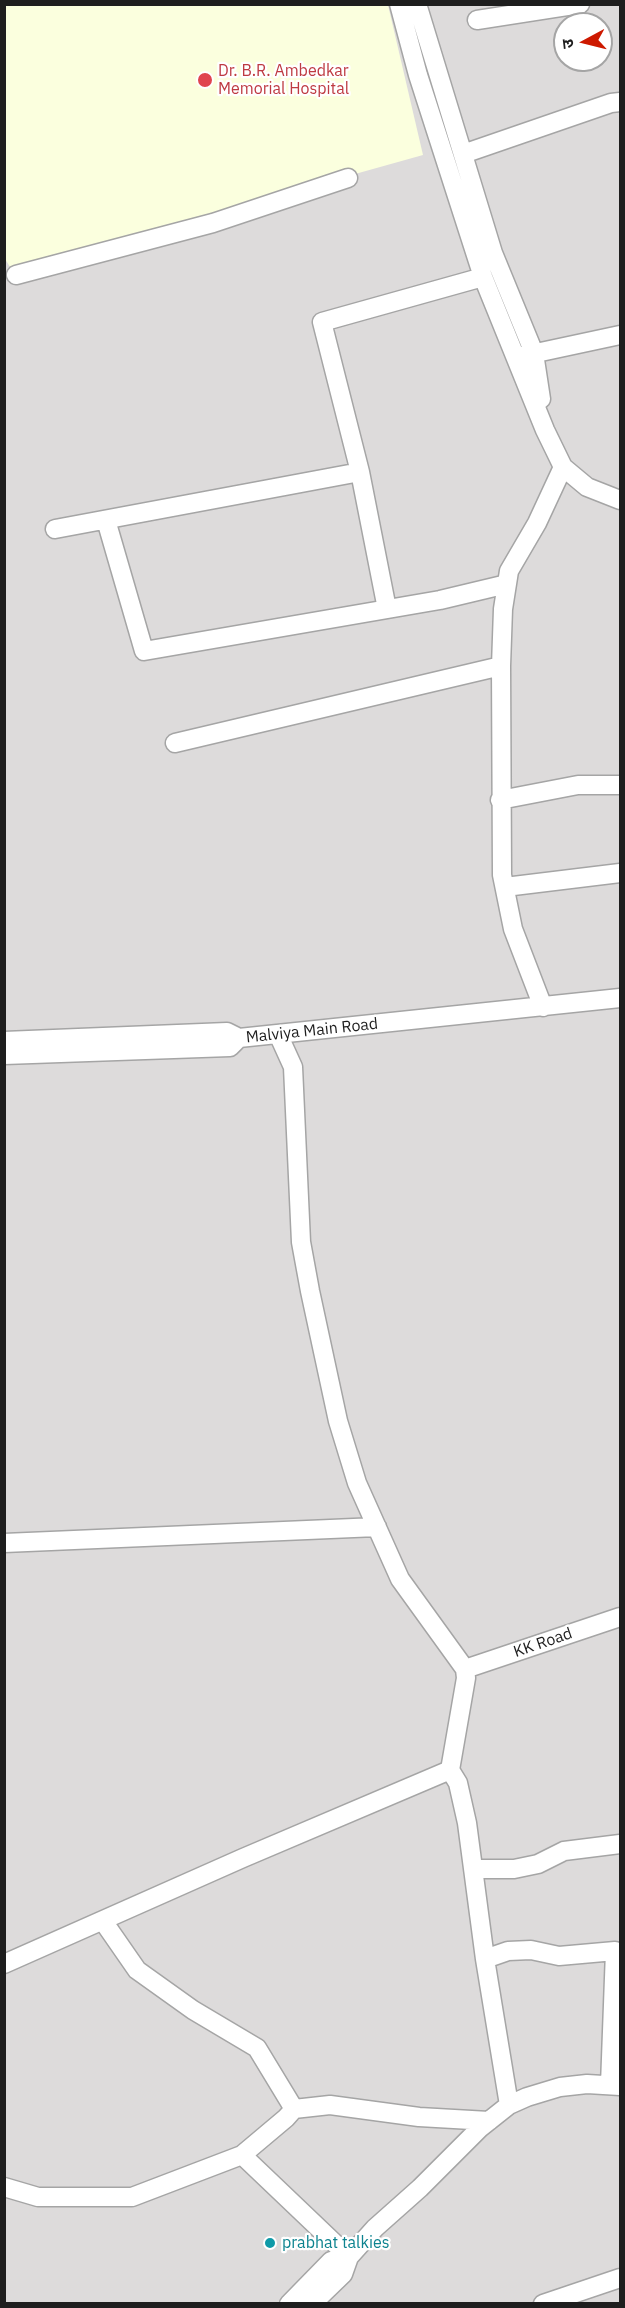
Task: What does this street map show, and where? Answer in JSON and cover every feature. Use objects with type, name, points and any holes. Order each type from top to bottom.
[{"type":"street","points":[[399,4],[418,75],[483,277],[525,355]]},
{"type":"street","points":[[417,4],[525,355],[545,430],[563,466],[587,487],[621,500]]},
{"type":"street","points":[[477,20],[580,4]]},
{"type":"street","points":[[463,154],[611,103],[621,102]]},
{"type":"street","points":[[16,275],[213,223],[348,178]]},
{"type":"street","points":[[387,609],[360,472],[322,321],[483,277]]},
{"type":"street","points":[[525,355],[621,335]]},
{"type":"street","points":[[543,1007],[513,929],[502,875],[500,800],[503,609],[509,571],[537,523],[563,466]]},
{"type":"street","points":[[55,529],[360,472]]},
{"type":"street","points":[[106,520],[144,651],[470,594],[507,584]]},
{"type":"street","points":[[175,743],[501,666]]},
{"type":"street","points":[[500,800],[578,785],[621,785]]},
{"type":"street","points":[[505,887],[621,873]]},
{"type":"street","name":"Malviya Main Road","points":[[120,1043],[230,1047],[239,1038],[621,998]]},
{"type":"street","points":[[278,1034],[293,1067],[302,1242],[310,1291],[338,1421],[357,1483],[400,1579],[465,1669],[466,1678],[450,1770],[458,1783],[475,1869],[485,1959],[509,2106]]},
{"type":"street","points":[[4,1041],[120,1043]]},
{"type":"street","points":[[4,1055],[120,1043]]},
{"type":"street","points":[[4,1543],[377,1527]]},
{"type":"street","name":"KK Road","points":[[465,1669],[621,1617]]},
{"type":"street","points":[[4,1964],[254,1853],[450,1770]]},
{"type":"street","points":[[475,1869],[514,1869],[538,1864],[564,1851],[621,1844]]},
{"type":"street","points":[[104,1921],[137,1970],[193,2010],[257,2048],[294,2109]]},
{"type":"street","points":[[312,2304],[343,2274],[349,2257],[375,2228],[489,2121],[509,2106],[527,2097],[560,2087],[615,2085],[615,1951],[559,1956],[531,1950],[508,1951],[485,1959]]},
{"type":"street","points":[[4,2187],[38,2197],[132,2197],[242,2155],[294,2109],[330,2105],[418,2117],[489,2121]]},
{"type":"street","points":[[242,2155],[349,2257]]},
{"type":"street","points":[[289,2304],[331,2261],[349,2257]]},
{"type":"street","points":[[543,2304],[621,2278]]},
{"type":"shaded area","points":[[5,5],[620,5],[620,2303],[5,2303]]},
{"type":"shaded area","name":"Dr. B.R. Ambedkar Memorial Hospital","points":[[5,5],[388,5],[423,155],[12,270],[5,259]]},
{"type":"place","name":"Dr. B.R. Ambedkar Memorial Hospital","points":[[205,80]]},
{"type":"place","name":"prabhat talkies","points":[[270,2243]]}]
